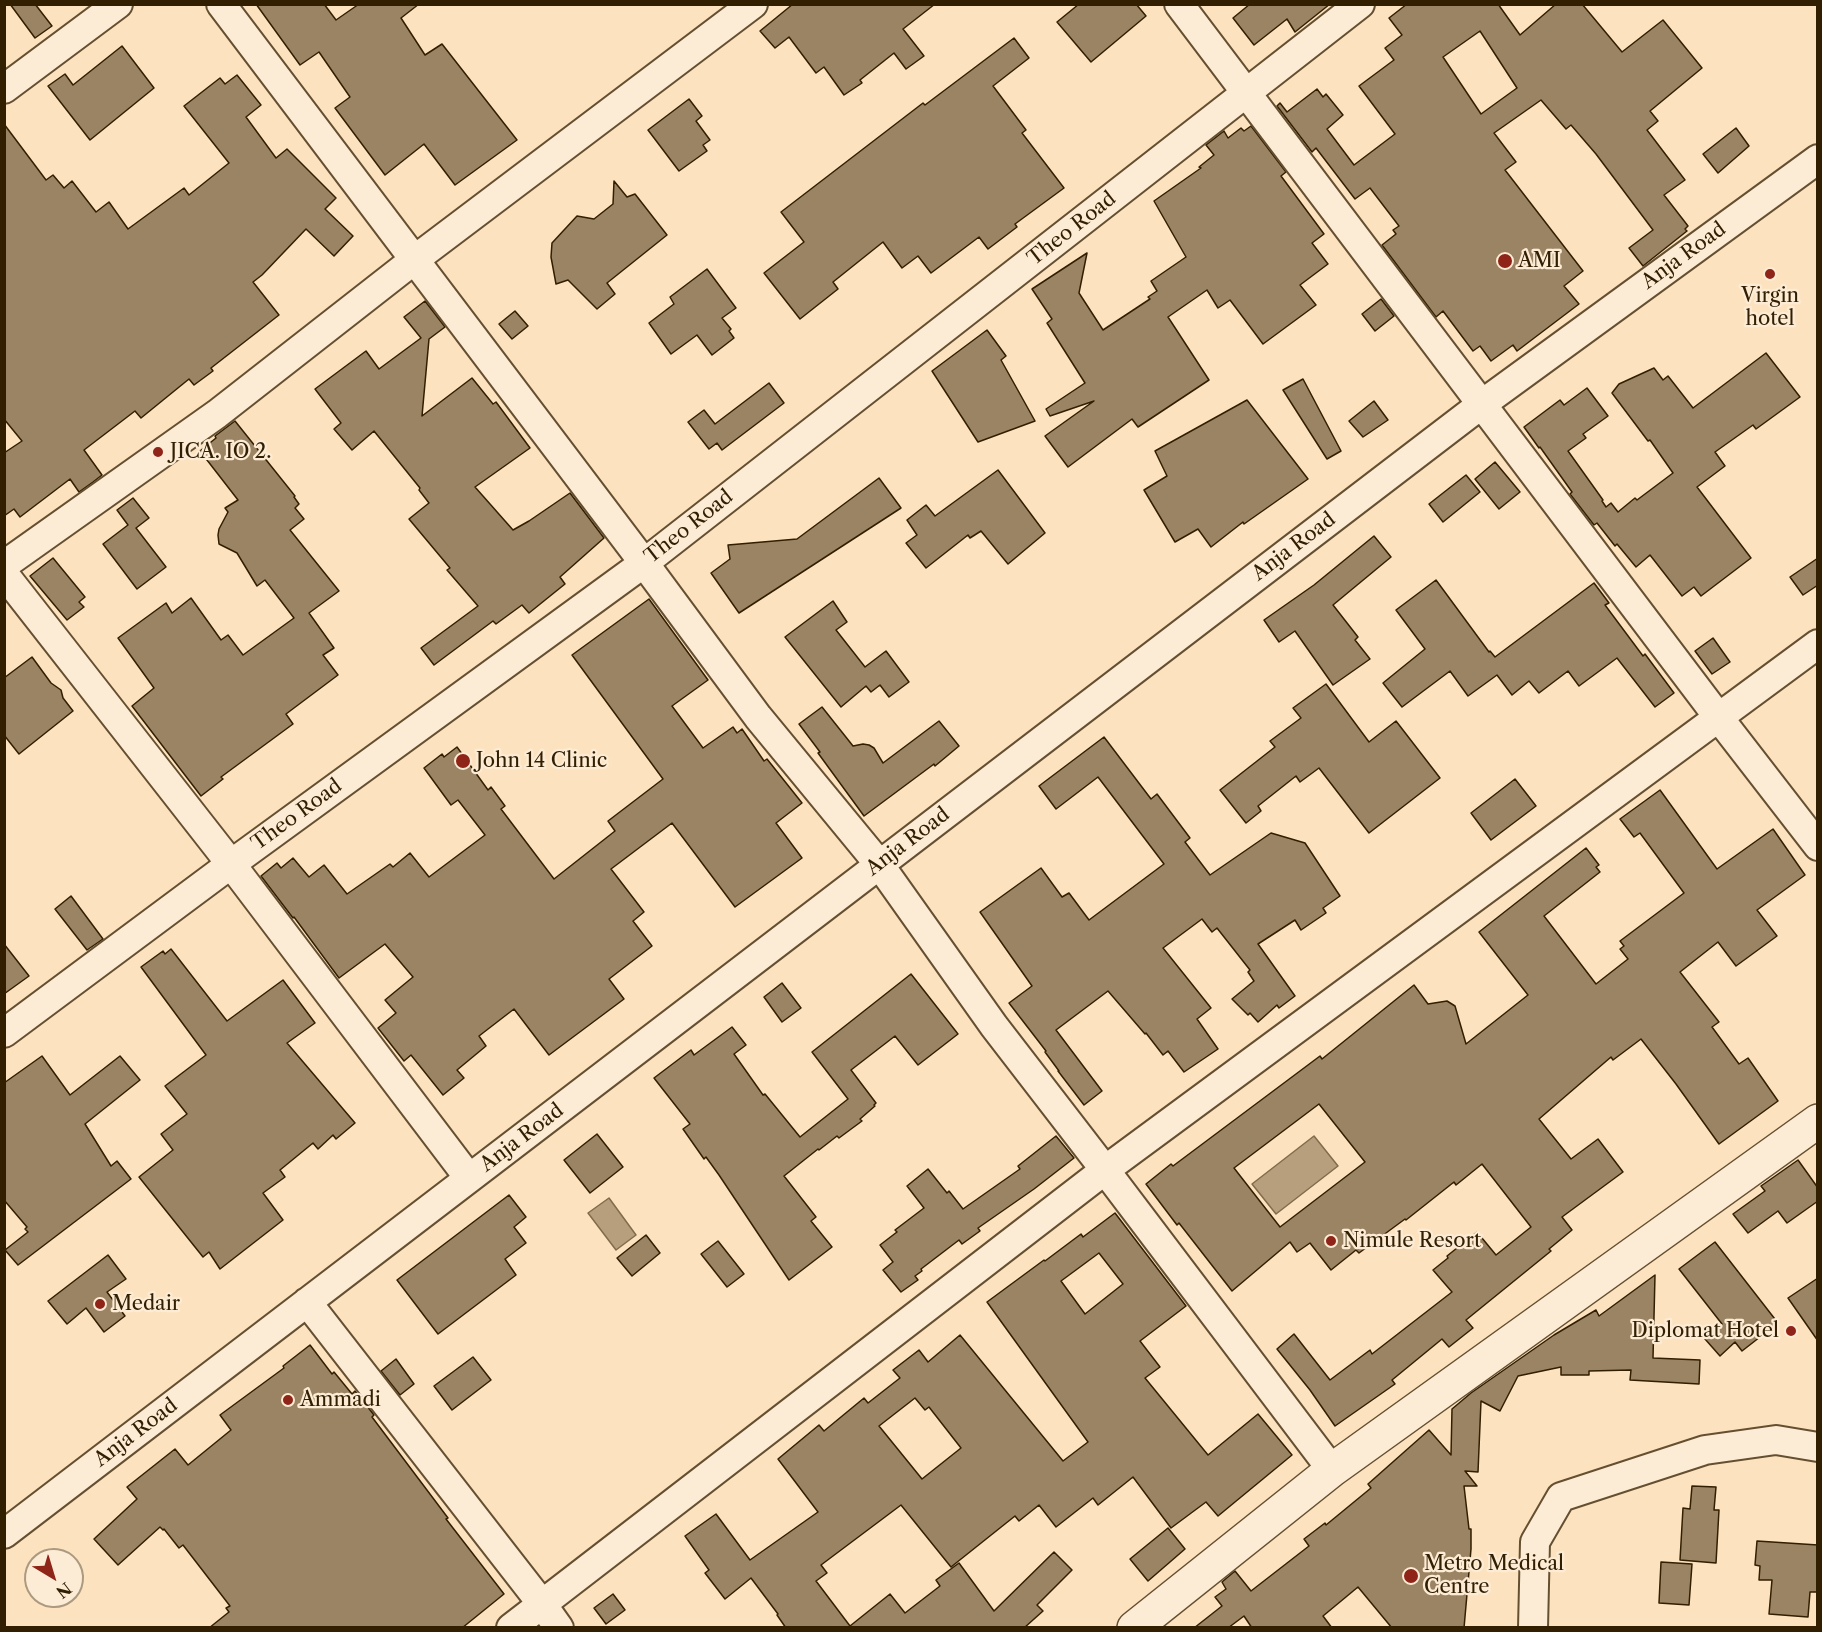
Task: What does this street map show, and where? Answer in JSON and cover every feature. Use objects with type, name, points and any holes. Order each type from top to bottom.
[{"type":"street","points":[[4,89],[118,4]]},
{"type":"street","points":[[221,4],[644,562],[758,717],[879,864],[994,1026],[1332,1470]]},
{"type":"street","points":[[4,565],[217,414],[414,260],[753,4]]},
{"type":"street","points":[[1179,4],[1818,846]]},
{"type":"street","name":"Theo Road","points":[[4,1033],[644,562],[1360,4]]},
{"type":"street","name":"Anja Road","points":[[4,1534],[1482,404],[1818,159]]},
{"type":"street","points":[[4,574],[231,864],[469,1178]]},
{"type":"street","points":[[511,1628],[1105,1170],[1818,644]]},
{"type":"street","points":[[1134,1628],[1332,1470],[1818,1121]]},
{"type":"street","points":[[307,1302],[559,1628]]},
{"type":"street","points":[[1533,1628],[1535,1542],[1561,1497],[1705,1450],[1776,1440],[1818,1447]]},
{"type":"shaded area","points":[[1314,1136],[1338,1166],[1276,1214],[1252,1184]]},
{"type":"shaded area","points":[[609,1198],[636,1235],[616,1250],[588,1213]]},
{"type":"building","points":[[10,4],[35,4],[52,26],[35,38]]},
{"type":"building","points":[[256,4],[324,4],[336,20],[359,4],[419,4],[401,18],[425,55],[442,44],[517,140],[455,185],[424,144],[385,175],[335,108],[350,97],[319,52],[300,65]]},
{"type":"building","points":[[793,4],[935,4],[903,29],[924,56],[906,69],[894,53],[860,80],[862,83],[844,95],[824,67],[816,73],[789,37],[775,48],[760,31]]},
{"type":"building","points":[[1079,4],[1136,4],[1146,16],[1091,62],[1057,22]]},
{"type":"building","points":[[1250,4],[1330,4],[1295,32],[1287,19],[1254,45],[1233,18]]},
{"type":"building","points":[[1407,4],[1498,4],[1520,35],[1556,4],[1582,4],[1622,52],[1663,20],[1702,68],[1650,111],[1658,121],[1647,130],[1685,180],[1664,195],[1688,226],[1685,229],[1687,231],[1643,266],[1629,248],[1653,230],[1596,154],[1571,125],[1566,129],[1541,100],[1494,133],[1516,162],[1505,170],[1583,271],[1564,286],[1579,304],[1517,351],[1513,345],[1491,361],[1480,346],[1473,351],[1443,311],[1436,317],[1382,245],[1396,234],[1393,230],[1399,226],[1370,188],[1355,199],[1316,148],[1312,152],[1277,106],[1280,103],[1287,112],[1317,89],[1323,97],[1326,94],[1343,115],[1327,129],[1354,165],[1395,134],[1359,86],[1394,60],[1385,48],[1402,35],[1389,18]],"holes":[[[1480,31],[1517,88],[1481,114],[1443,57]]]},
{"type":"building","points":[[1014,38],[1029,58],[993,86],[1026,130],[1022,133],[1064,188],[1015,224],[1017,227],[988,249],[979,237],[931,273],[918,256],[902,268],[883,242],[833,282],[838,289],[800,319],[764,273],[804,242],[781,212],[923,103],[925,105]]},
{"type":"building","points":[[122,46],[154,88],[90,140],[48,86],[65,74],[73,85]]},
{"type":"building","points":[[237,75],[261,105],[246,117],[276,158],[287,149],[336,198],[325,209],[353,236],[334,256],[306,229],[253,282],[279,315],[211,368],[213,371],[194,385],[189,379],[141,418],[135,411],[84,450],[102,475],[93,482],[79,492],[70,479],[20,517],[14,509],[4,516],[4,453],[22,441],[4,419],[4,124],[46,180],[53,175],[64,188],[72,181],[96,212],[109,202],[128,229],[184,188],[189,195],[229,163],[184,106],[220,78],[225,84]]},
{"type":"building","points":[[689,99],[702,116],[696,121],[710,140],[703,145],[707,151],[679,171],[648,130]]},
{"type":"building","points":[[1251,126],[1286,172],[1281,176],[1324,234],[1312,243],[1328,264],[1300,285],[1316,305],[1263,344],[1230,300],[1218,308],[1207,290],[1168,317],[1209,380],[1138,427],[1132,419],[1068,467],[1045,436],[1094,401],[1050,416],[1046,409],[1085,383],[1047,323],[1052,319],[1032,289],[1087,253],[1079,293],[1103,330],[1150,299],[1148,297],[1157,291],[1151,281],[1186,257],[1154,201],[1201,168],[1199,167],[1214,155],[1206,145],[1224,131],[1228,138],[1241,128],[1244,131]]},
{"type":"building","points":[[1736,128],[1749,146],[1718,173],[1703,154]]},
{"type":"building","points":[[614,181],[627,197],[635,194],[667,235],[607,283],[615,294],[597,309],[568,280],[556,284],[551,257],[552,243],[577,216],[594,219],[613,204]]},
{"type":"building","points":[[707,269],[736,308],[722,318],[731,329],[729,331],[734,338],[712,355],[697,335],[671,354],[649,323],[674,304],[670,297]]},
{"type":"building","points":[[1381,299],[1394,316],[1375,331],[1362,314]]},
{"type":"building","points":[[425,301],[445,327],[429,339],[422,416],[472,378],[493,404],[496,402],[530,448],[475,487],[513,530],[570,493],[604,538],[560,577],[565,584],[529,613],[522,605],[496,624],[493,621],[434,665],[421,648],[478,606],[447,570],[450,568],[409,519],[429,503],[419,490],[420,488],[374,431],[352,450],[334,429],[341,423],[315,389],[366,351],[379,369],[421,338],[404,317]]},
{"type":"building","points":[[515,311],[528,326],[512,339],[499,324]]},
{"type":"building","points":[[987,330],[1006,356],[1001,360],[1035,421],[978,442],[932,371]]},
{"type":"building","points":[[1766,353],[1800,397],[1756,429],[1753,425],[1715,452],[1725,466],[1697,487],[1751,558],[1701,596],[1694,587],[1682,596],[1650,555],[1636,567],[1597,523],[1594,525],[1524,427],[1560,400],[1564,405],[1587,388],[1608,416],[1583,434],[1586,438],[1568,451],[1606,507],[1611,503],[1618,512],[1673,473],[1612,393],[1619,384],[1654,368],[1663,380],[1668,376],[1693,408]]},
{"type":"building","points":[[1303,379],[1341,451],[1327,459],[1283,390]]},
{"type":"building","points":[[769,383],[784,403],[722,450],[717,443],[709,449],[688,422],[704,410],[715,424]]},
{"type":"building","points":[[1247,400],[1308,479],[1244,524],[1243,522],[1211,547],[1198,529],[1175,542],[1144,490],[1167,476],[1155,451]]},
{"type":"building","points":[[1374,401],[1388,420],[1363,437],[1349,421]]},
{"type":"building","points":[[235,421],[295,496],[299,504],[295,508],[304,519],[290,530],[339,591],[309,613],[334,648],[323,655],[338,675],[286,714],[293,724],[221,777],[223,779],[201,796],[132,706],[154,688],[118,638],[166,603],[172,613],[191,598],[221,640],[228,635],[243,655],[294,618],[265,580],[257,586],[237,553],[219,544],[219,529],[228,512],[225,508],[238,500],[200,451]]},
{"type":"building","points":[[1495,462],[1520,492],[1499,509],[1475,479]]},
{"type":"building","points":[[998,470],[1045,533],[1008,564],[981,531],[970,538],[968,535],[926,568],[906,543],[917,535],[907,520],[926,505],[935,516]]},
{"type":"building","points":[[1466,475],[1480,492],[1443,522],[1429,504]]},
{"type":"building","points":[[879,478],[901,508],[739,613],[711,573],[730,559],[728,545],[797,539]]},
{"type":"building","points":[[133,498],[149,518],[136,528],[166,567],[137,589],[103,544],[128,525],[117,510]]},
{"type":"building","points":[[1374,536],[1391,557],[1333,605],[1358,637],[1355,640],[1370,659],[1333,685],[1295,631],[1279,642],[1264,620],[1314,585]]},
{"type":"building","points":[[53,558],[85,597],[79,602],[84,607],[67,620],[30,576]]},
{"type":"building","points":[[1818,558],[1818,585],[1803,595],[1790,577]]},
{"type":"building","points":[[1436,580],[1495,657],[1594,583],[1609,603],[1605,605],[1674,693],[1655,707],[1617,658],[1579,686],[1568,671],[1539,693],[1529,681],[1512,695],[1497,675],[1468,696],[1450,671],[1402,707],[1383,683],[1425,649],[1396,610]]},
{"type":"building","points":[[649,599],[708,680],[672,706],[703,748],[733,727],[737,733],[742,729],[764,761],[767,759],[802,803],[776,823],[802,858],[735,907],[672,823],[611,869],[644,912],[633,921],[652,946],[609,979],[624,999],[549,1055],[514,1009],[479,1036],[486,1046],[457,1070],[464,1078],[443,1095],[411,1055],[404,1061],[378,1028],[396,1013],[385,1000],[413,977],[385,944],[339,978],[261,876],[277,863],[281,868],[293,858],[309,877],[324,865],[347,894],[390,864],[393,867],[410,853],[429,877],[485,835],[458,800],[451,805],[424,768],[442,754],[444,757],[457,747],[488,790],[491,787],[505,806],[501,809],[554,879],[615,831],[608,821],[663,779],[572,655]]},
{"type":"building","points":[[833,601],[847,622],[836,630],[865,667],[886,651],[909,682],[889,697],[880,685],[871,692],[866,686],[841,707],[785,637]]},
{"type":"building","points":[[1713,638],[1730,662],[1712,674],[1695,651]]},
{"type":"building","points":[[32,657],[51,683],[61,690],[63,698],[73,711],[19,754],[4,735],[4,678]]},
{"type":"building","points":[[1326,684],[1369,742],[1396,721],[1440,778],[1369,833],[1319,768],[1300,782],[1296,776],[1258,806],[1261,811],[1246,823],[1220,790],[1275,747],[1270,741],[1301,718],[1293,708]]},
{"type":"building","points":[[822,707],[853,746],[869,745],[874,748],[883,763],[939,721],[959,746],[935,766],[934,764],[864,816],[799,724]]},
{"type":"building","points":[[1104,737],[1151,799],[1157,794],[1190,838],[1185,842],[1210,875],[1271,833],[1305,843],[1340,896],[1323,908],[1326,913],[1301,930],[1295,920],[1258,944],[1295,996],[1279,1008],[1277,1005],[1258,1022],[1232,999],[1254,981],[1248,972],[1250,970],[1217,928],[1212,932],[1202,919],[1163,948],[1211,1008],[1197,1019],[1218,1049],[1184,1072],[1168,1051],[1163,1055],[1108,991],[1056,1030],[1102,1091],[1084,1105],[1009,1003],[1032,986],[980,912],[1041,868],[1062,897],[1069,893],[1089,920],[1164,864],[1098,777],[1056,809],[1039,786]]},
{"type":"building","points":[[1515,779],[1536,806],[1491,840],[1471,813]]},
{"type":"building","points":[[1660,790],[1717,869],[1773,829],[1805,875],[1757,910],[1777,936],[1736,966],[1718,942],[1680,972],[1719,1022],[1712,1027],[1739,1064],[1748,1058],[1778,1101],[1719,1144],[1641,1039],[1613,1060],[1611,1057],[1539,1119],[1571,1159],[1598,1139],[1623,1172],[1562,1217],[1572,1230],[1549,1249],[1551,1251],[1466,1320],[1473,1328],[1449,1347],[1442,1339],[1392,1380],[1395,1384],[1335,1426],[1277,1349],[1294,1334],[1330,1380],[1370,1350],[1372,1354],[1452,1292],[1433,1270],[1477,1232],[1496,1255],[1531,1227],[1482,1164],[1456,1185],[1454,1182],[1406,1220],[1359,1253],[1356,1250],[1331,1270],[1310,1243],[1297,1252],[1290,1242],[1232,1291],[1146,1184],[1320,1056],[1322,1059],[1414,985],[1428,1004],[1447,1001],[1455,1006],[1466,1044],[1528,995],[1479,932],[1586,848],[1599,865],[1596,867],[1600,872],[1544,916],[1596,984],[1628,959],[1620,949],[1624,946],[1620,941],[1684,893],[1640,833],[1634,837],[1620,819]],"holes":[[[1319,1104],[1365,1162],[1280,1227],[1234,1168]]]},
{"type":"building","points":[[71,896],[103,939],[87,950],[55,909]]},
{"type":"building","points":[[4,944],[29,976],[4,994]]},
{"type":"building","points":[[171,949],[227,1021],[283,980],[315,1023],[287,1043],[355,1123],[336,1139],[333,1135],[318,1149],[313,1143],[280,1170],[285,1177],[263,1193],[283,1220],[220,1269],[209,1252],[203,1257],[139,1177],[173,1150],[161,1134],[187,1114],[165,1086],[206,1055],[141,967],[163,951],[165,954]]},
{"type":"building","points":[[911,974],[958,1034],[918,1065],[895,1036],[851,1070],[876,1103],[875,1106],[860,1119],[862,1121],[839,1138],[837,1136],[818,1149],[784,1176],[816,1217],[811,1221],[832,1247],[789,1280],[719,1175],[706,1157],[704,1159],[683,1129],[690,1124],[654,1078],[691,1050],[694,1055],[732,1027],[746,1045],[734,1054],[763,1095],[765,1094],[800,1137],[848,1099],[812,1052]]},
{"type":"building","points":[[782,983],[801,1008],[782,1022],[764,997]]},
{"type":"building","points":[[42,1056],[70,1095],[120,1056],[140,1080],[85,1124],[111,1166],[117,1161],[131,1179],[18,1265],[5,1250],[28,1232],[25,1229],[27,1227],[4,1200],[4,1083]]},
{"type":"building","points":[[597,1134],[623,1167],[590,1193],[564,1160]]},
{"type":"building","points":[[1056,1136],[1074,1158],[978,1228],[980,1231],[962,1244],[959,1240],[921,1269],[922,1271],[915,1276],[918,1280],[901,1292],[883,1270],[893,1262],[880,1245],[897,1232],[895,1230],[924,1208],[907,1186],[928,1169],[963,1209],[1020,1169],[1018,1166]]},
{"type":"building","points":[[1798,1160],[1818,1188],[1818,1201],[1787,1223],[1778,1211],[1748,1233],[1733,1214],[1765,1191],[1761,1186]]},
{"type":"building","points":[[509,1195],[526,1217],[514,1227],[526,1243],[505,1259],[516,1275],[438,1334],[397,1280]]},
{"type":"building","points":[[1115,1213],[1186,1306],[1140,1341],[1160,1367],[1145,1378],[1208,1455],[1258,1414],[1292,1455],[1218,1516],[1206,1502],[1171,1528],[1133,1477],[1098,1505],[1093,1498],[1056,1527],[1039,1505],[1019,1521],[1015,1516],[951,1567],[901,1505],[821,1565],[827,1573],[816,1581],[850,1626],[890,1594],[905,1613],[940,1586],[936,1580],[959,1563],[994,1611],[1054,1552],[1072,1570],[1037,1605],[1043,1611],[1024,1628],[786,1628],[751,1578],[725,1599],[705,1573],[709,1570],[685,1536],[716,1514],[750,1560],[818,1512],[778,1459],[819,1425],[824,1431],[864,1398],[868,1403],[900,1378],[893,1370],[919,1350],[928,1362],[960,1335],[1063,1461],[1088,1442],[987,1302],[1081,1234],[1083,1237]],"holes":[[[1099,1253],[1123,1284],[1085,1314],[1061,1281]],[[915,1398],[925,1410],[929,1407],[961,1448],[922,1479],[879,1426]]]},
{"type":"building","points":[[646,1235],[660,1253],[632,1276],[617,1258]]},
{"type":"building","points":[[718,1241],[744,1274],[727,1287],[701,1254]]},
{"type":"building","points":[[1715,1242],[1778,1323],[1742,1351],[1735,1342],[1720,1356],[1705,1339],[1722,1324],[1679,1269]]},
{"type":"building","name":"Medair","points":[[108,1255],[126,1279],[107,1292],[125,1316],[104,1332],[86,1308],[67,1324],[48,1301]]},
{"type":"building","points":[[1655,1275],[1653,1358],[1700,1360],[1699,1384],[1630,1380],[1631,1370],[1589,1371],[1589,1375],[1561,1375],[1561,1367],[1518,1376],[1500,1411],[1481,1401],[1478,1472],[1465,1471],[1477,1486],[1464,1486],[1469,1529],[1471,1529],[1471,1549],[1464,1628],[1392,1628],[1358,1587],[1323,1616],[1332,1628],[1252,1628],[1244,1616],[1228,1628],[1194,1628],[1222,1606],[1215,1597],[1226,1589],[1222,1582],[1235,1571],[1251,1591],[1309,1546],[1304,1539],[1325,1523],[1326,1525],[1371,1488],[1368,1484],[1429,1430],[1451,1455],[1452,1409],[1554,1335],[1596,1310],[1599,1316]]},
{"type":"building","points":[[1818,1278],[1818,1341],[1788,1298]]},
{"type":"building","points":[[310,1345],[332,1374],[334,1372],[352,1394],[355,1391],[374,1415],[372,1417],[448,1518],[446,1519],[504,1594],[462,1628],[209,1628],[229,1612],[226,1608],[230,1606],[183,1545],[179,1548],[164,1529],[160,1527],[118,1565],[94,1539],[137,1499],[127,1487],[175,1449],[188,1465],[231,1430],[220,1415],[284,1368],[283,1366]]},
{"type":"building","points":[[473,1357],[491,1380],[452,1410],[434,1386]]},
{"type":"building","points":[[396,1359],[414,1384],[400,1395],[381,1371]]},
{"type":"building","points":[[1692,1486],[1716,1487],[1714,1510],[1719,1510],[1716,1563],[1680,1560],[1683,1508],[1690,1509]]},
{"type":"building","points":[[1168,1528],[1185,1549],[1148,1581],[1130,1559]]},
{"type":"building","points":[[1757,1541],[1818,1545],[1818,1592],[1810,1592],[1808,1617],[1769,1614],[1772,1580],[1759,1580],[1760,1566],[1755,1565]]},
{"type":"building","points":[[1661,1562],[1692,1564],[1689,1605],[1659,1603]]},
{"type":"building","points":[[613,1594],[625,1610],[606,1624],[594,1608]]},
{"type":"place","name":"AMI","points":[[1505,261]]},
{"type":"place","name":"Virgin hotel","points":[[1770,274]]},
{"type":"place","name":"JICA. IO 2.","points":[[158,452]]},
{"type":"place","name":"John 14 Clinic","points":[[463,761]]},
{"type":"place","name":"Nimule Resort","points":[[1331,1241]]},
{"type":"place","name":"Medair","points":[[100,1304]]},
{"type":"place","name":"Diplomat Hotel","points":[[1791,1331]]},
{"type":"place","name":"Ammadi","points":[[288,1400]]},
{"type":"place","name":"Metro Medical Centre","points":[[1411,1576]]}]
